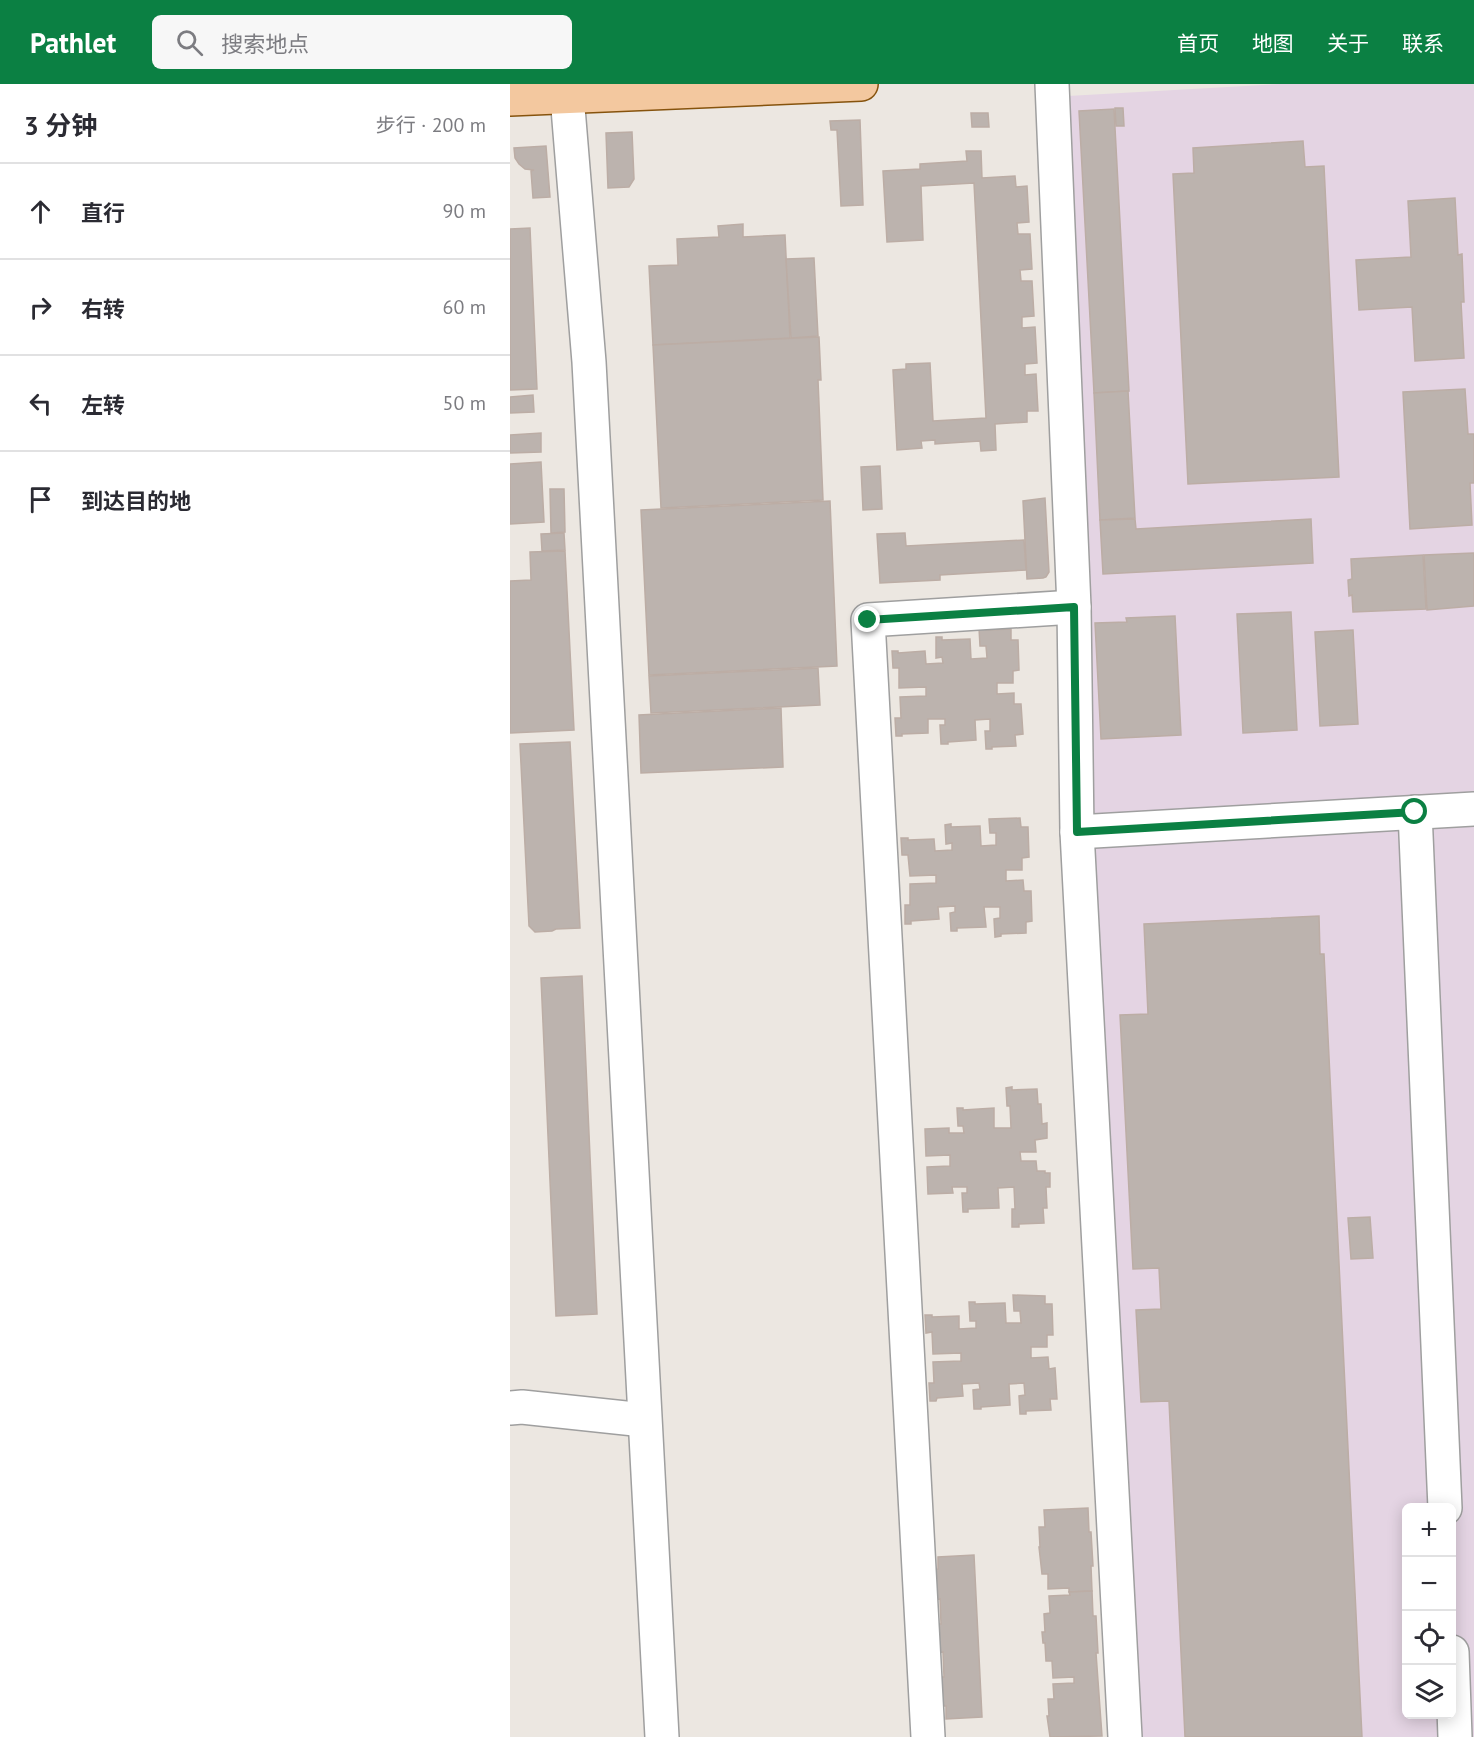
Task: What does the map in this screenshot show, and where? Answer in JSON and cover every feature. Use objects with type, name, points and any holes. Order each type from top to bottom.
[{"type":"main road","points":[[510,99],[861,84]]},
{"type":"street","points":[[1052,84],[1074,607],[1077,832],[1125,1737]]},
{"type":"street","points":[[567,96],[589,362],[662,1737]]},
{"type":"street","points":[[928,1737],[868,620],[1074,607]]},
{"type":"street","points":[[1077,832],[1474,809]]},
{"type":"street","points":[[1415,812],[1445,1503]]},
{"type":"street","points":[[510,1408],[522,1407],[644,1420]]},
{"type":"street","points":[[1452,1665],[1455,1737]]},
{"type":"shaded area","points":[[1281,84],[1474,84],[1474,1737],[1138,1737],[1104,1136],[1068,96]]},
{"type":"building","points":[[1115,108],[1123,108],[1124,126],[1116,126]]},
{"type":"building","points":[[1114,109],[1129,391],[1094,393],[1079,111]]},
{"type":"building","points":[[971,113],[988,113],[989,127],[972,127]]},
{"type":"building","points":[[860,120],[863,205],[841,206],[837,130],[831,130],[830,121]]},
{"type":"building","points":[[632,132],[634,179],[629,187],[608,188],[606,133]]},
{"type":"building","points":[[1303,141],[1305,167],[1324,166],[1339,477],[1188,484],[1173,174],[1194,173],[1193,148]]},
{"type":"building","points":[[546,146],[550,197],[533,198],[531,171],[534,170],[525,169],[519,164],[515,158],[514,148]]},
{"type":"building","points":[[966,151],[981,151],[982,178],[1015,176],[1016,187],[1027,186],[1029,222],[1017,223],[1018,234],[1030,234],[1032,269],[1020,270],[1021,281],[1032,281],[1034,316],[1022,317],[1022,328],[1035,327],[1037,363],[1025,364],[1025,375],[1036,374],[1038,411],[1027,411],[1027,422],[995,424],[996,450],[981,451],[980,441],[935,444],[935,440],[921,441],[922,448],[897,450],[893,370],[906,369],[906,364],[930,363],[933,421],[986,418],[974,183],[921,186],[923,240],[887,242],[883,171],[920,169],[920,164],[967,161]]},
{"type":"building","points":[[1455,198],[1458,255],[1462,254],[1464,302],[1461,302],[1464,358],[1415,361],[1412,307],[1359,310],[1356,260],[1411,257],[1408,201]]},
{"type":"building","points":[[743,224],[743,237],[785,235],[790,338],[653,345],[649,266],[678,265],[677,239],[719,237],[718,226]]},
{"type":"building","points":[[530,228],[537,389],[510,390],[510,229]]},
{"type":"building","points":[[814,258],[818,336],[791,338],[786,259]]},
{"type":"building","points":[[819,337],[821,380],[818,380],[823,500],[661,508],[653,345]]},
{"type":"building","points":[[1465,389],[1468,434],[1474,434],[1474,483],[1470,483],[1472,525],[1410,529],[1403,392]]},
{"type":"building","points":[[1128,391],[1135,518],[1100,520],[1094,393]]},
{"type":"building","points":[[533,395],[534,412],[510,413],[510,397]]},
{"type":"building","points":[[541,433],[541,452],[510,453],[510,435]]},
{"type":"building","points":[[541,462],[544,522],[510,524],[510,464]]},
{"type":"building","points":[[880,466],[882,509],[863,510],[861,467]]},
{"type":"building","points":[[550,489],[564,489],[565,532],[551,533]]},
{"type":"building","points":[[1045,498],[1049,572],[1043,578],[1027,579],[1023,501]]},
{"type":"building","points":[[830,501],[837,666],[649,675],[641,510]]},
{"type":"building","points":[[1135,519],[1136,529],[1311,519],[1313,563],[1103,574],[1100,520]]},
{"type":"building","points":[[564,533],[565,550],[542,551],[541,534]]},
{"type":"building","points":[[905,533],[906,546],[1024,540],[1026,570],[940,575],[940,580],[880,583],[877,534]]},
{"type":"building","points":[[565,551],[574,730],[510,733],[510,581],[531,580],[530,552]]},
{"type":"building","points":[[1474,553],[1474,606],[1427,610],[1424,555]]},
{"type":"building","points":[[1423,555],[1426,609],[1353,612],[1348,580],[1352,579],[1351,559]]},
{"type":"building","points":[[1291,612],[1297,730],[1243,733],[1237,614]]},
{"type":"building","points":[[1175,616],[1181,735],[1101,739],[1095,623],[1127,622],[1126,618]]},
{"type":"building","points":[[979,628],[1011,629],[1011,640],[1018,640],[1019,670],[1013,671],[1013,683],[997,683],[997,694],[1014,693],[1014,704],[1021,704],[1023,734],[1015,735],[1016,746],[986,749],[985,731],[990,731],[990,719],[975,720],[976,740],[941,744],[940,725],[945,725],[945,719],[928,719],[928,733],[896,736],[895,718],[901,718],[900,697],[926,696],[926,687],[899,688],[899,668],[893,668],[892,651],[898,651],[898,653],[925,651],[926,664],[943,663],[942,657],[936,658],[936,637],[942,637],[942,640],[970,639],[971,659],[987,658],[986,646],[980,646]]},
{"type":"building","points":[[1353,630],[1358,724],[1320,726],[1315,632]]},
{"type":"building","points":[[818,668],[820,705],[651,713],[649,676]]},
{"type":"building","points":[[781,708],[783,767],[641,773],[639,715]]},
{"type":"building","points":[[570,742],[580,928],[535,932],[529,926],[520,744]]},
{"type":"building","points":[[1020,818],[1021,827],[1028,827],[1029,857],[1022,858],[1022,870],[1006,870],[1006,881],[1023,880],[1024,891],[1031,891],[1032,921],[1026,922],[1026,933],[1001,934],[995,937],[994,919],[1000,918],[1000,907],[984,907],[986,927],[957,928],[957,931],[951,931],[950,913],[955,912],[955,906],[938,907],[939,919],[911,921],[911,924],[905,924],[905,905],[910,905],[910,884],[936,883],[936,875],[910,876],[908,855],[902,855],[901,838],[934,839],[935,851],[952,850],[952,843],[946,844],[945,825],[951,824],[951,827],[980,826],[981,846],[996,845],[996,833],[990,833],[989,819]]},
{"type":"building","points":[[1319,916],[1320,954],[1324,954],[1362,1737],[1185,1737],[1169,1401],[1141,1402],[1136,1310],[1161,1309],[1159,1268],[1133,1269],[1120,1015],[1148,1014],[1144,924]]},
{"type":"building","points":[[582,976],[597,1314],[556,1316],[541,978]]},
{"type":"building","points":[[1012,1087],[1012,1090],[1037,1089],[1038,1104],[1041,1104],[1042,1124],[1047,1123],[1047,1138],[1035,1140],[1036,1152],[1020,1152],[1021,1161],[1036,1161],[1037,1171],[1050,1173],[1050,1187],[1046,1187],[1047,1208],[1043,1208],[1044,1223],[1019,1224],[1019,1227],[1012,1227],[1012,1209],[1015,1209],[1014,1187],[998,1188],[999,1208],[968,1209],[968,1212],[963,1212],[962,1193],[967,1193],[967,1187],[952,1187],[953,1193],[928,1194],[927,1167],[950,1166],[950,1155],[926,1156],[925,1129],[949,1128],[949,1133],[964,1133],[963,1126],[958,1126],[957,1108],[963,1108],[963,1110],[994,1108],[994,1128],[1011,1128],[1006,1088]]},
{"type":"building","points":[[1370,1217],[1373,1258],[1351,1259],[1348,1218]]},
{"type":"building","points":[[1013,1295],[1045,1296],[1045,1304],[1052,1304],[1053,1335],[1047,1335],[1047,1347],[1031,1347],[1031,1358],[1048,1357],[1049,1369],[1055,1368],[1057,1399],[1050,1399],[1051,1410],[1026,1411],[1026,1414],[1020,1414],[1019,1396],[1025,1395],[1024,1383],[1009,1384],[1010,1405],[974,1409],[973,1390],[980,1389],[979,1383],[962,1384],[963,1396],[937,1398],[936,1401],[930,1401],[929,1383],[934,1383],[933,1362],[961,1361],[961,1353],[933,1354],[932,1332],[926,1333],[925,1315],[959,1316],[959,1329],[976,1328],[976,1321],[970,1321],[969,1302],[975,1302],[975,1304],[1005,1303],[1006,1323],[1021,1323],[1020,1311],[1014,1311]]},
{"type":"building","points":[[1088,1508],[1093,1566],[1091,1566],[1092,1591],[1069,1592],[1069,1588],[1048,1589],[1048,1574],[1042,1574],[1039,1547],[1039,1527],[1045,1527],[1044,1510]]},
{"type":"building","points":[[974,1555],[982,1717],[946,1719],[946,1706],[940,1706],[939,1677],[944,1677],[943,1652],[938,1653],[936,1624],[941,1624],[940,1599],[935,1600],[933,1570],[938,1569],[938,1557]]},
{"type":"building","points":[[1092,1591],[1093,1616],[1096,1616],[1098,1653],[1096,1653],[1102,1736],[1050,1737],[1047,1716],[1049,1716],[1048,1699],[1054,1699],[1053,1684],[1074,1683],[1074,1677],[1053,1678],[1052,1661],[1046,1661],[1042,1632],[1045,1632],[1044,1614],[1050,1613],[1049,1596]]},
{"type":"route","points":[[868,620],[1074,607],[1077,832],[1415,812]]}]
